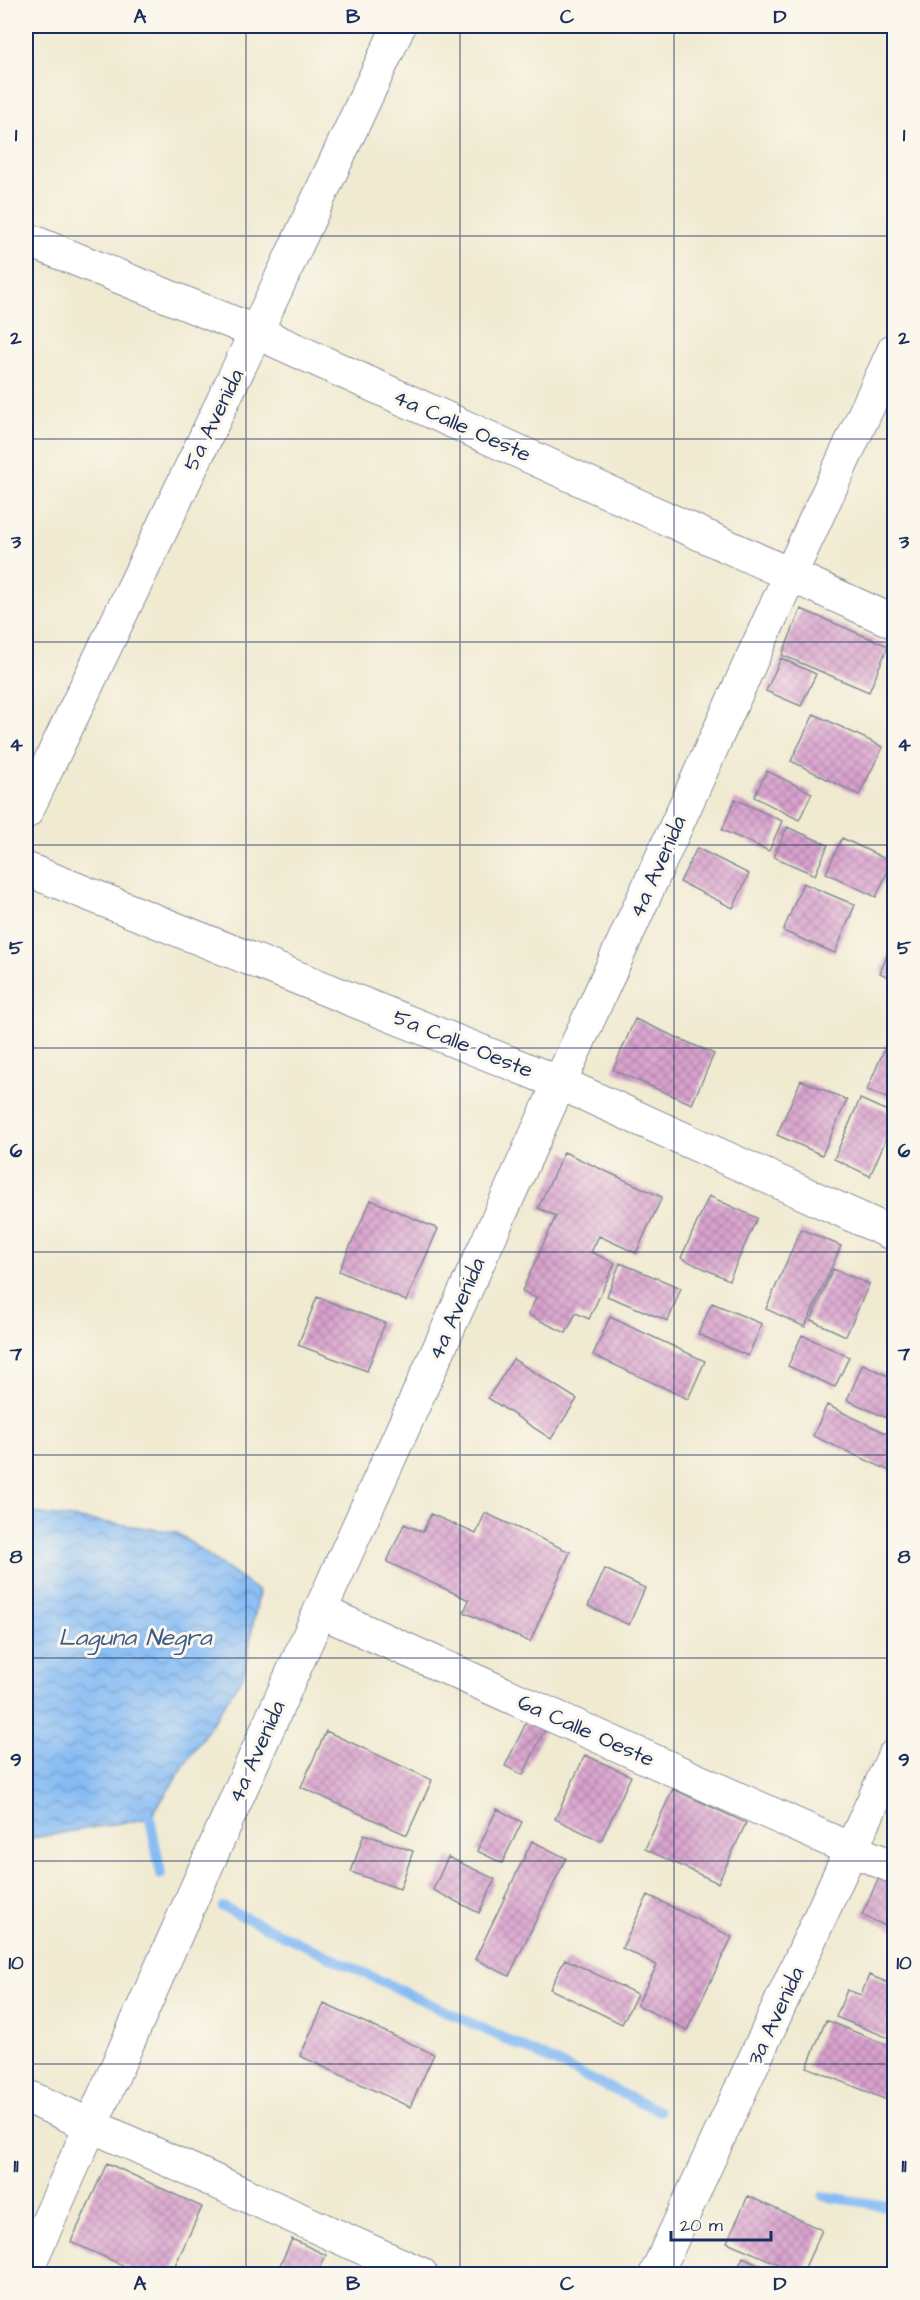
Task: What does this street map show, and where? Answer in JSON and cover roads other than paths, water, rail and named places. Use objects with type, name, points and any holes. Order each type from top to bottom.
[{"type":"street","name":"5a Avenida","points":[[26,812],[256,332],[399,26]]},
{"type":"street","name":"4a Calle Oeste","points":[[26,239],[256,332],[894,622]]},
{"type":"street","name":"4a Avenida","points":[[26,2271],[320,1611],[894,350]]},
{"type":"street","name":"5a Calle Oeste","points":[[26,869],[560,1083],[894,1234]]},
{"type":"street","name":"6a Calle Oeste","points":[[320,1611],[894,1867]]},
{"type":"street","name":"3a Avenida","points":[[656,2274],[894,1756]]},
{"type":"street","points":[[26,2096],[421,2274]]},
{"type":"water","name":"Laguna Negra","points":[[26,1512],[176,1532],[259,1592],[244,1674],[150,1818],[26,1839]]},
{"type":"waterway","points":[[150,1818],[161,1874]]},
{"type":"waterway","points":[[223,1907],[659,2111]]},
{"type":"waterway","points":[[823,2196],[894,2207]]}]
